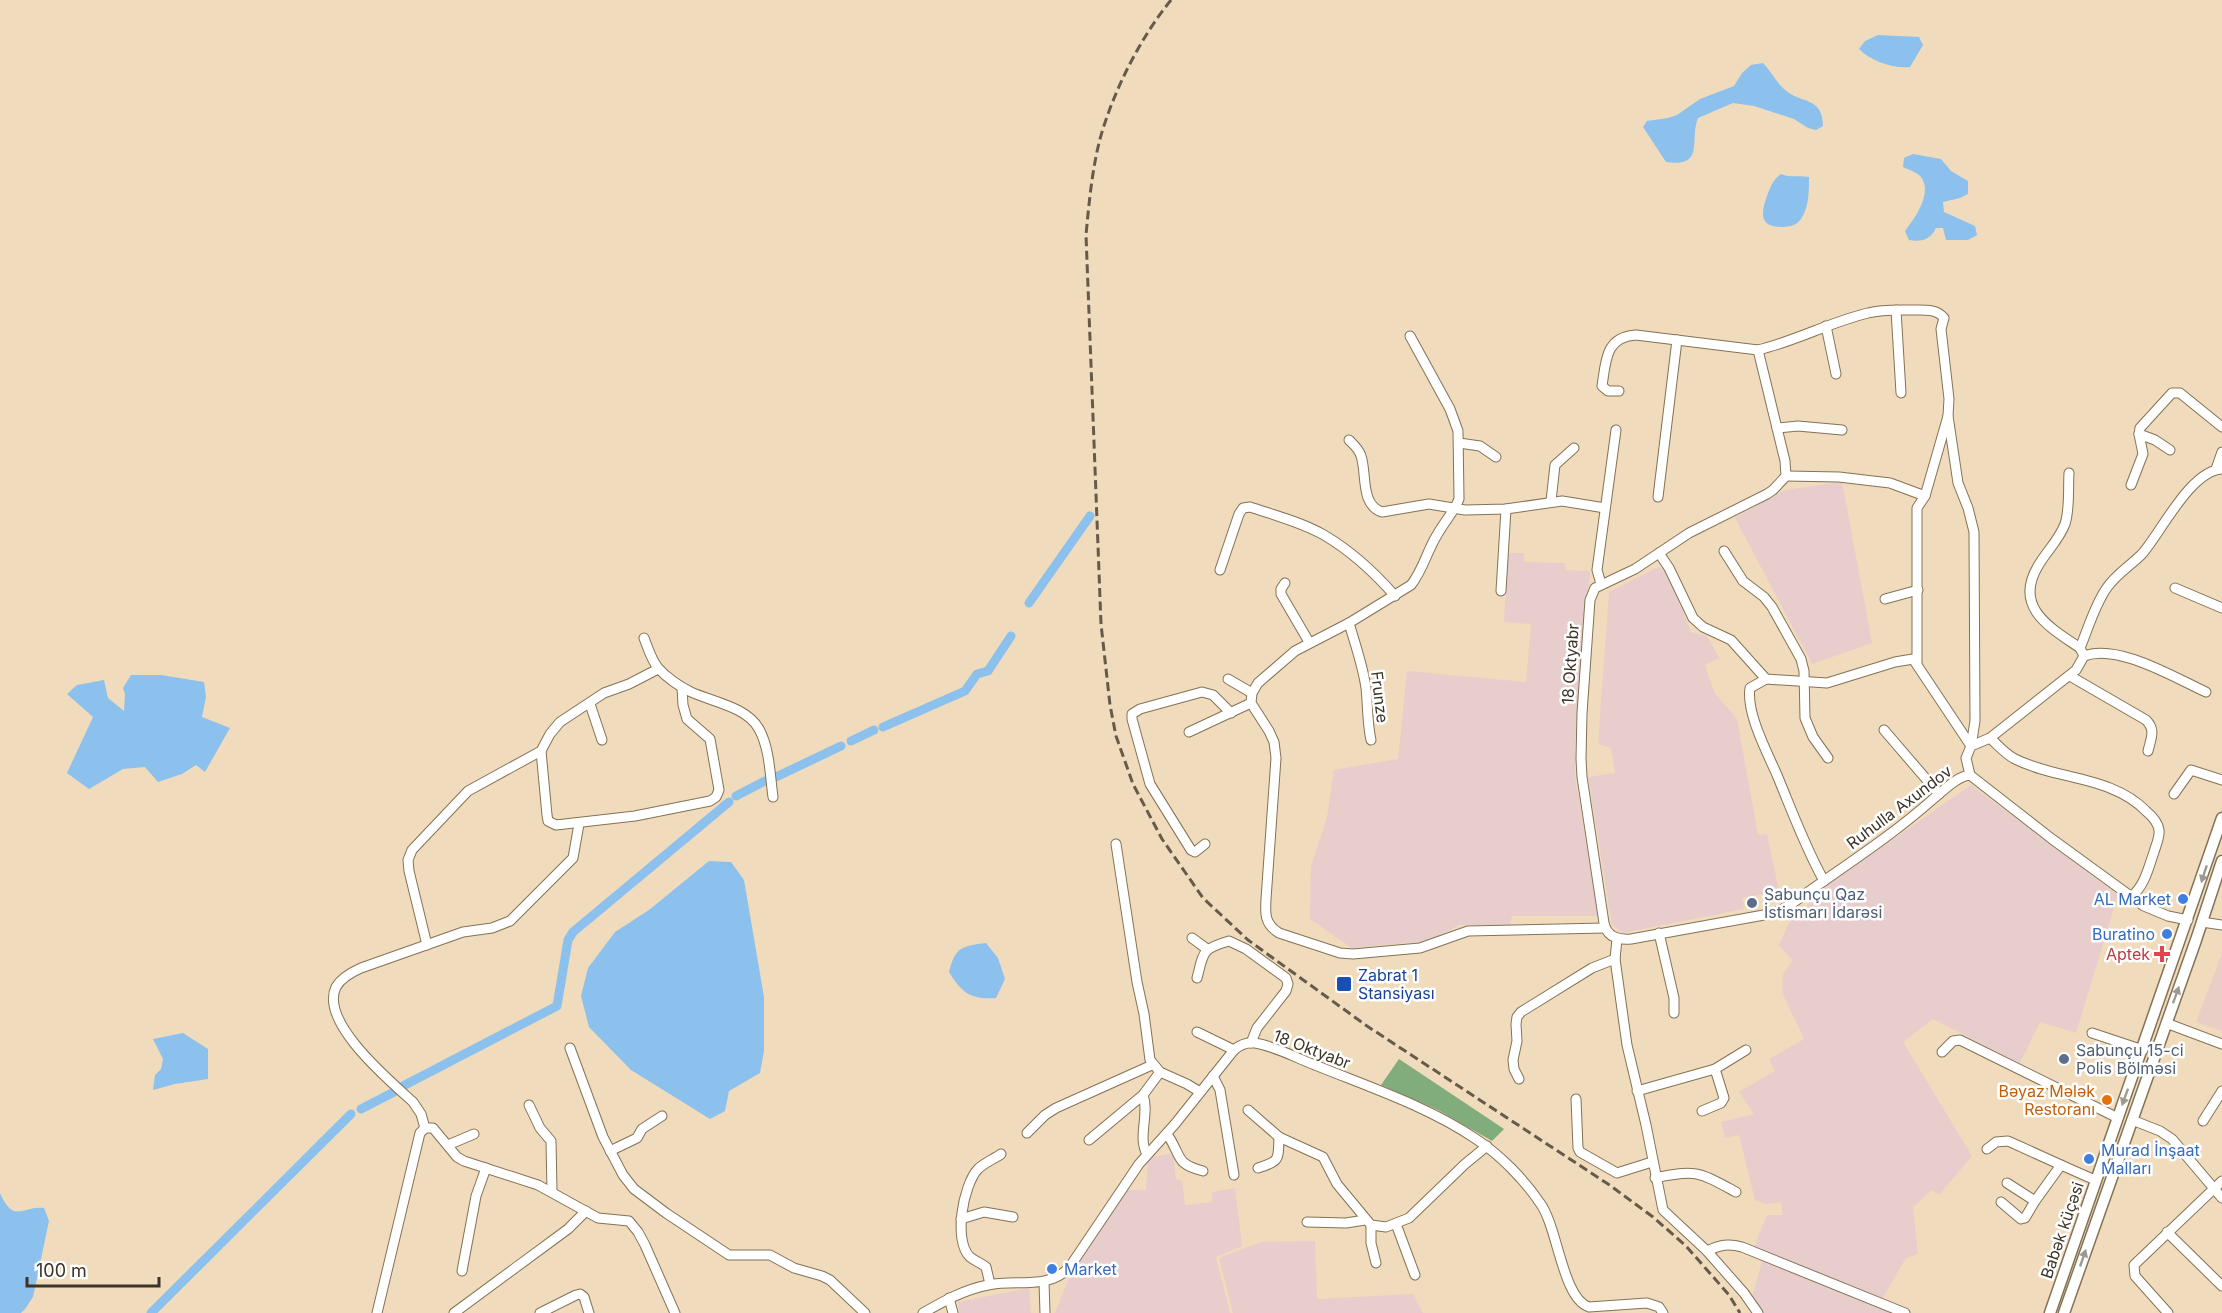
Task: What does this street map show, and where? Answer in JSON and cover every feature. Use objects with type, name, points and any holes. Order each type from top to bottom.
[{"type":"main road","name":"Babək küçəsi","points":[[2050,1313],[2222,818]]},
{"type":"main road","name":"Babək küçəsi","points":[[2064,1313],[2222,861]]},
{"type":"main road","points":[[2188,920],[2202,922]]},
{"type":"street","points":[[1896,310],[1901,393]]},
{"type":"street","points":[[1618,391],[1608,391],[1602,386],[1608,353],[1614,343],[1622,338],[1636,335],[1758,350],[1870,312],[1928,310],[1941,314],[1944,318],[1941,329],[1949,399],[1948,416],[1958,483],[1974,532],[1975,721],[1971,746],[1966,758],[1970,775]]},
{"type":"street","points":[[1826,326],[1836,374]]},
{"type":"street","points":[[1188,732],[1231,713],[1251,698],[1258,683],[1295,651],[1395,596],[1411,585],[1417,577],[1437,534],[1455,509],[1460,489],[1459,443],[1450,410],[1410,336]]},
{"type":"street","points":[[1658,496],[1677,340]]},
{"type":"street","points":[[1601,584],[1635,569],[1689,533],[1773,490],[1786,476],[1785,461],[1758,350]]},
{"type":"street","points":[[2131,485],[2143,454],[2140,428],[2172,393],[2177,392],[2222,427]]},
{"type":"street","points":[[1917,663],[1917,508],[1925,496],[1948,416]]},
{"type":"street","points":[[1777,428],[1798,426],[1842,430]]},
{"type":"street","name":"18 Oktyabr","points":[[1605,928],[1582,777],[1582,713],[1590,600],[1595,588],[1601,584],[1597,570],[1616,430]]},
{"type":"street","points":[[2139,434],[2155,440],[2170,450]]},
{"type":"street","points":[[1349,440],[1361,456],[1366,492],[1372,506],[1378,511],[1429,504],[1455,509],[1506,510],[1527,508],[1551,501],[1605,508]]},
{"type":"street","points":[[1459,443],[1474,443],[1496,457]]},
{"type":"street","points":[[1551,501],[1555,465],[1574,448]]},
{"type":"street","points":[[1971,746],[1990,738],[2070,676],[2081,664],[2082,652],[2100,600],[2114,578],[2145,550],[2188,490],[2200,479],[2219,469],[2222,452]]},
{"type":"street","points":[[2069,473],[2068,505],[2064,524],[2032,579],[2029,598],[2042,620],[2051,630],[2082,652],[2108,653],[2132,660],[2206,692]]},
{"type":"street","points":[[1786,476],[1839,477],[1890,483],[1925,496]]},
{"type":"street","points":[[1220,570],[1239,514],[1243,508],[1250,507],[1324,535],[1368,568],[1395,596]]},
{"type":"street","points":[[1501,591],[1506,510]]},
{"type":"street","points":[[1724,550],[1743,581],[1764,597],[1780,619],[1801,659],[1805,681],[1805,718],[1813,737],[1828,758]]},
{"type":"street","points":[[1659,553],[1669,568],[1693,618],[1703,627],[1731,640],[1766,679]]},
{"type":"street","points":[[1285,583],[1281,594],[1309,642]]},
{"type":"street","points":[[2175,588],[2222,608]]},
{"type":"street","points":[[1885,599],[1918,590]]},
{"type":"street","name":"Frunze","points":[[1349,623],[1363,673],[1366,721],[1371,740]]},
{"type":"street","points":[[644,638],[658,669],[682,688],[735,709],[759,728],[768,759],[773,798]]},
{"type":"street","points":[[1824,880],[1807,850],[1755,718],[1749,697],[1750,688],[1766,679],[1827,683],[1913,659],[1971,746]]},
{"type":"street","points":[[427,945],[409,871],[408,860],[412,850],[468,791],[541,751],[555,727],[604,693],[622,687],[658,669]]},
{"type":"street","points":[[2070,676],[2146,720],[2153,731],[2148,751]]},
{"type":"street","points":[[1228,679],[1251,698],[1276,749],[1265,913],[1266,921],[1271,928],[1279,933],[1340,953],[1353,954],[1426,947],[1468,931],[1605,928],[1617,939],[1616,959],[1627,1045],[1663,1210],[1707,1251],[1744,1293],[1758,1313]]},
{"type":"street","points":[[541,751],[548,820],[556,825],[579,824],[710,801],[716,797],[719,790],[710,739],[687,719],[682,688]]},
{"type":"street","points":[[1205,844],[1195,852],[1191,850],[1150,784],[1132,719],[1135,711],[1195,692],[1213,695],[1231,713]]},
{"type":"street","points":[[590,704],[603,740]]},
{"type":"street","points":[[1884,730],[1939,794]]},
{"type":"street","points":[[1990,738],[2004,752],[2020,762],[2071,778],[2104,785],[2127,794],[2154,818],[2160,832],[2158,840],[2144,880],[2131,897]]},
{"type":"street","points":[[2174,794],[2191,770],[2222,780]]},
{"type":"street","name":"Ruhulla Axundov","points":[[1617,939],[1775,913],[1899,829],[1939,794],[1962,777],[1970,775],[2052,839],[2144,906],[2168,916],[2188,920]]},
{"type":"street","points":[[425,1128],[421,1114],[413,1102],[349,1038],[336,1017],[333,995],[336,986],[348,975],[361,968],[463,932],[500,926],[519,913],[573,858],[579,824]]},
{"type":"street","points":[[1116,844],[1152,1065],[1160,1072],[1187,1083],[1200,1092]]},
{"type":"street","points":[[2202,922],[2222,925]]},
{"type":"street","points":[[1659,933],[1674,998],[1674,1013]]},
{"type":"street","points":[[1192,938],[1207,949]]},
{"type":"street","points":[[1197,978],[1207,949],[1229,941],[1235,942],[1287,981],[1286,991],[1257,1028],[1251,1043]]},
{"type":"street","points":[[1519,1079],[1514,1069],[1514,1060],[1517,1017],[1521,1012],[1592,968],[1616,959]]},
{"type":"street","points":[[2166,1023],[2222,1044]]},
{"type":"street","points":[[1197,1032],[1234,1050]]},
{"type":"street","points":[[2092,1033],[2143,1050]]},
{"type":"street","points":[[1942,1052],[1953,1041],[1960,1040],[2118,1118]]},
{"type":"street","name":"18 Oktyabr","points":[[923,1313],[949,1298],[990,1284],[1044,1282],[1062,1275],[1147,1154],[1167,1134],[1234,1050],[1244,1043],[1251,1043],[1265,1046],[1378,1090],[1441,1118],[1487,1146],[1532,1192],[1546,1211],[1571,1289],[1577,1300],[1587,1310],[1647,1303],[1659,1307],[1663,1313]]},
{"type":"street","points":[[570,1048],[603,1137],[623,1175],[634,1189],[721,1250],[737,1256],[770,1255],[794,1268],[822,1276],[830,1280],[865,1313]]},
{"type":"street","points":[[1637,1091],[1715,1069],[1746,1050]]},
{"type":"street","points":[[1027,1133],[1045,1115],[1056,1108],[1152,1065]]},
{"type":"street","points":[[1702,1111],[1721,1104],[1724,1098],[1715,1069]]},
{"type":"street","points":[[1089,1140],[1143,1095],[1160,1072]]},
{"type":"street","points":[[1213,1076],[1220,1090],[1234,1175]]},
{"type":"street","points":[[2203,1121],[2222,1091]]},
{"type":"street","points":[[1143,1095],[1145,1103],[1144,1146],[1147,1154]]},
{"type":"street","points":[[1576,1099],[1580,1152],[1617,1173],[1652,1162]]},
{"type":"street","points":[[529,1106],[540,1128],[551,1141],[552,1191]]},
{"type":"street","points":[[1248,1110],[1279,1137],[1323,1157],[1337,1184],[1368,1223],[1376,1263]]},
{"type":"street","points":[[610,1150],[637,1138],[642,1129],[662,1116]]},
{"type":"street","points":[[2132,1120],[2160,1131],[2172,1139],[2222,1198]]},
{"type":"street","points":[[377,1313],[420,1133],[425,1128],[433,1128],[464,1161],[552,1191],[598,1218],[623,1220],[633,1224],[645,1245],[675,1313]]},
{"type":"street","points":[[448,1145],[474,1134]]},
{"type":"street","points":[[1167,1134],[1180,1160],[1187,1167],[1203,1171]]},
{"type":"street","points":[[1258,1167],[1275,1163],[1278,1158],[1279,1137]]},
{"type":"street","points":[[1987,1149],[1996,1142],[2008,1141],[2095,1180]]},
{"type":"street","points":[[1307,1222],[1368,1223],[1386,1227],[1396,1224],[1409,1218],[1487,1146]]},
{"type":"street","points":[[990,1284],[986,1267],[968,1254],[961,1219],[964,1198],[974,1174],[979,1167],[1001,1154]]},
{"type":"street","points":[[2001,1202],[2021,1219],[2025,1218],[2061,1165]]},
{"type":"street","points":[[462,1271],[476,1196],[486,1168]]},
{"type":"street","points":[[1655,1178],[1687,1171],[1697,1173],[1736,1192]]},
{"type":"street","points":[[2168,1313],[2135,1276],[2134,1265],[2222,1181]]},
{"type":"street","points":[[2007,1183],[2035,1201]]},
{"type":"street","points":[[454,1313],[568,1229],[586,1212]]},
{"type":"street","points":[[961,1219],[984,1212],[1013,1217]]},
{"type":"street","points":[[1396,1224],[1415,1275]]},
{"type":"street","points":[[2167,1232],[2222,1286]]},
{"type":"street","points":[[1707,1251],[1722,1244],[1742,1247],[1905,1313]]},
{"type":"street","points":[[1044,1282],[1046,1313]]},
{"type":"street","points":[[540,1313],[576,1294],[584,1297],[589,1313]]},
{"type":"street","points":[[949,1298],[953,1313]]},
{"type":"shaded area","points":[[1842,482],[1872,643],[1812,664],[1735,518],[1785,490]]},
{"type":"shaded area","points":[[1508,553],[1524,553],[1524,562],[1565,563],[1565,570],[1590,571],[1575,743],[1575,775],[1598,916],[1512,916],[1510,925],[1459,925],[1430,941],[1352,948],[1310,919],[1311,866],[1327,817],[1334,770],[1398,759],[1407,671],[1526,682],[1531,624],[1504,622]]},
{"type":"shaded area","points":[[1658,567],[1666,570],[1691,632],[1707,636],[1719,658],[1705,665],[1714,692],[1737,719],[1758,835],[1767,834],[1779,891],[1742,898],[1744,909],[1623,933],[1612,925],[1588,777],[1615,773],[1611,748],[1598,744],[1609,592]]},
{"type":"shaded area","points":[[1971,785],[2118,895],[2076,1033],[2040,1022],[2020,1063],[1933,1019],[1903,1042],[1972,1156],[1939,1195],[1932,1190],[1913,1207],[1918,1254],[1906,1258],[1882,1299],[1754,1247],[1767,1215],[1783,1215],[1781,1202],[1765,1204],[1755,1200],[1739,1135],[1725,1138],[1721,1122],[1754,1114],[1739,1092],[1775,1071],[1769,1059],[1804,1039],[1782,992],[1783,974],[1793,961],[1779,945],[1790,920],[1797,918],[1816,895],[1834,880]]},
{"type":"shaded area","points":[[2222,953],[2222,1031],[2196,1022]]},
{"type":"shaded area","points":[[1173,1153],[1176,1179],[1182,1181],[1185,1205],[1212,1202],[1212,1192],[1235,1188],[1242,1246],[1216,1257],[1230,1313],[1055,1313],[1068,1281],[1127,1190],[1146,1190],[1148,1158]]},
{"type":"shaded area","points":[[1315,1241],[1317,1299],[1413,1294],[1423,1313],[1233,1313],[1219,1258],[1261,1242]]},
{"type":"shaded area","points":[[1763,1258],[1894,1313],[1762,1313],[1752,1297]]},
{"type":"shaded area","points":[[1029,1288],[1031,1313],[959,1313],[958,1302]]},
{"type":"green space","points":[[1399,1059],[1504,1129],[1492,1141],[1438,1110],[1381,1085]]},
{"type":"water","points":[[1878,35],[1919,37],[1923,45],[1910,67],[1890,65],[1870,57],[1859,49],[1865,41]]},
{"type":"water","points":[[1763,63],[1778,83],[1790,94],[1815,105],[1822,116],[1823,126],[1816,130],[1808,128],[1794,119],[1754,106],[1733,103],[1698,118],[1694,150],[1687,161],[1666,162],[1643,127],[1647,121],[1677,115],[1700,99],[1734,86],[1742,73],[1751,65]]},
{"type":"water","points":[[1913,154],[1941,159],[1951,171],[1968,181],[1968,194],[1943,202],[1944,212],[1975,226],[1977,235],[1968,240],[1946,240],[1943,228],[1936,228],[1925,239],[1909,240],[1905,231],[1921,205],[1925,190],[1921,177],[1903,167],[1904,158]]},
{"type":"water","points":[[1781,174],[1809,177],[1809,193],[1804,214],[1797,223],[1786,227],[1768,224],[1763,216],[1766,199],[1772,185]]},
{"type":"water","points":[[131,675],[161,675],[204,682],[206,697],[202,717],[230,728],[205,772],[196,765],[182,774],[158,782],[145,767],[123,769],[89,789],[67,773],[93,717],[67,694],[77,685],[104,680],[108,698],[124,711],[123,688]]},
{"type":"water","points":[[709,861],[731,862],[744,880],[764,997],[764,1051],[760,1073],[729,1091],[725,1111],[710,1119],[631,1070],[589,1027],[581,996],[588,968],[615,932],[649,910]]},
{"type":"water","points":[[986,943],[998,958],[1005,979],[996,998],[980,998],[968,994],[949,972],[954,957],[961,949]]},
{"type":"water","points":[[183,1033],[208,1049],[208,1079],[153,1090],[155,1075],[161,1069],[163,1059],[153,1039]]},
{"type":"water","points":[[0,1193],[5,1203],[15,1211],[44,1208],[49,1221],[33,1297],[21,1313],[0,1313]]},
{"type":"waterway","points":[[1029,603],[1090,516]]},
{"type":"waterway","points":[[883,727],[965,691],[977,674],[988,671],[1011,636]]},
{"type":"waterway","points":[[851,741],[874,730]]},
{"type":"waterway","points":[[776,777],[841,746]]},
{"type":"waterway","points":[[736,796],[765,781]]},
{"type":"waterway","points":[[403,1086],[557,1006],[568,940],[573,932],[729,802]]},
{"type":"waterway","points":[[361,1109],[394,1092]]},
{"type":"waterway","points":[[151,1313],[351,1114]]},
{"type":"railway","points":[[1171,0],[1138,48],[1112,103],[1095,163],[1086,235],[1101,624],[1110,705],[1116,736],[1133,784],[1162,839],[1203,898],[1248,940],[1367,1026],[1608,1184],[1653,1217],[1686,1246],[1729,1295],[1740,1313]]},
{"type":"place","name":"AL Market","points":[[2183,899]]},
{"type":"place","name":"Sabunçu Qaz İstismarı İdarəsi","points":[[1752,903]]},
{"type":"place","name":"Buratino","points":[[2167,934]]},
{"type":"place","name":"Aptek","points":[[2162,954]]},
{"type":"place","name":"Zabrat 1 Stansiyası","points":[[1344,984]]},
{"type":"place","name":"Sabunçu 15-ci Polis Bölməsi","points":[[2064,1059]]},
{"type":"place","name":"Bəyaz Mələk Restoranı","points":[[2107,1100]]},
{"type":"place","name":"Murad İnşaat Malları","points":[[2089,1159]]},
{"type":"place","name":"Market","points":[[1052,1269]]}]
